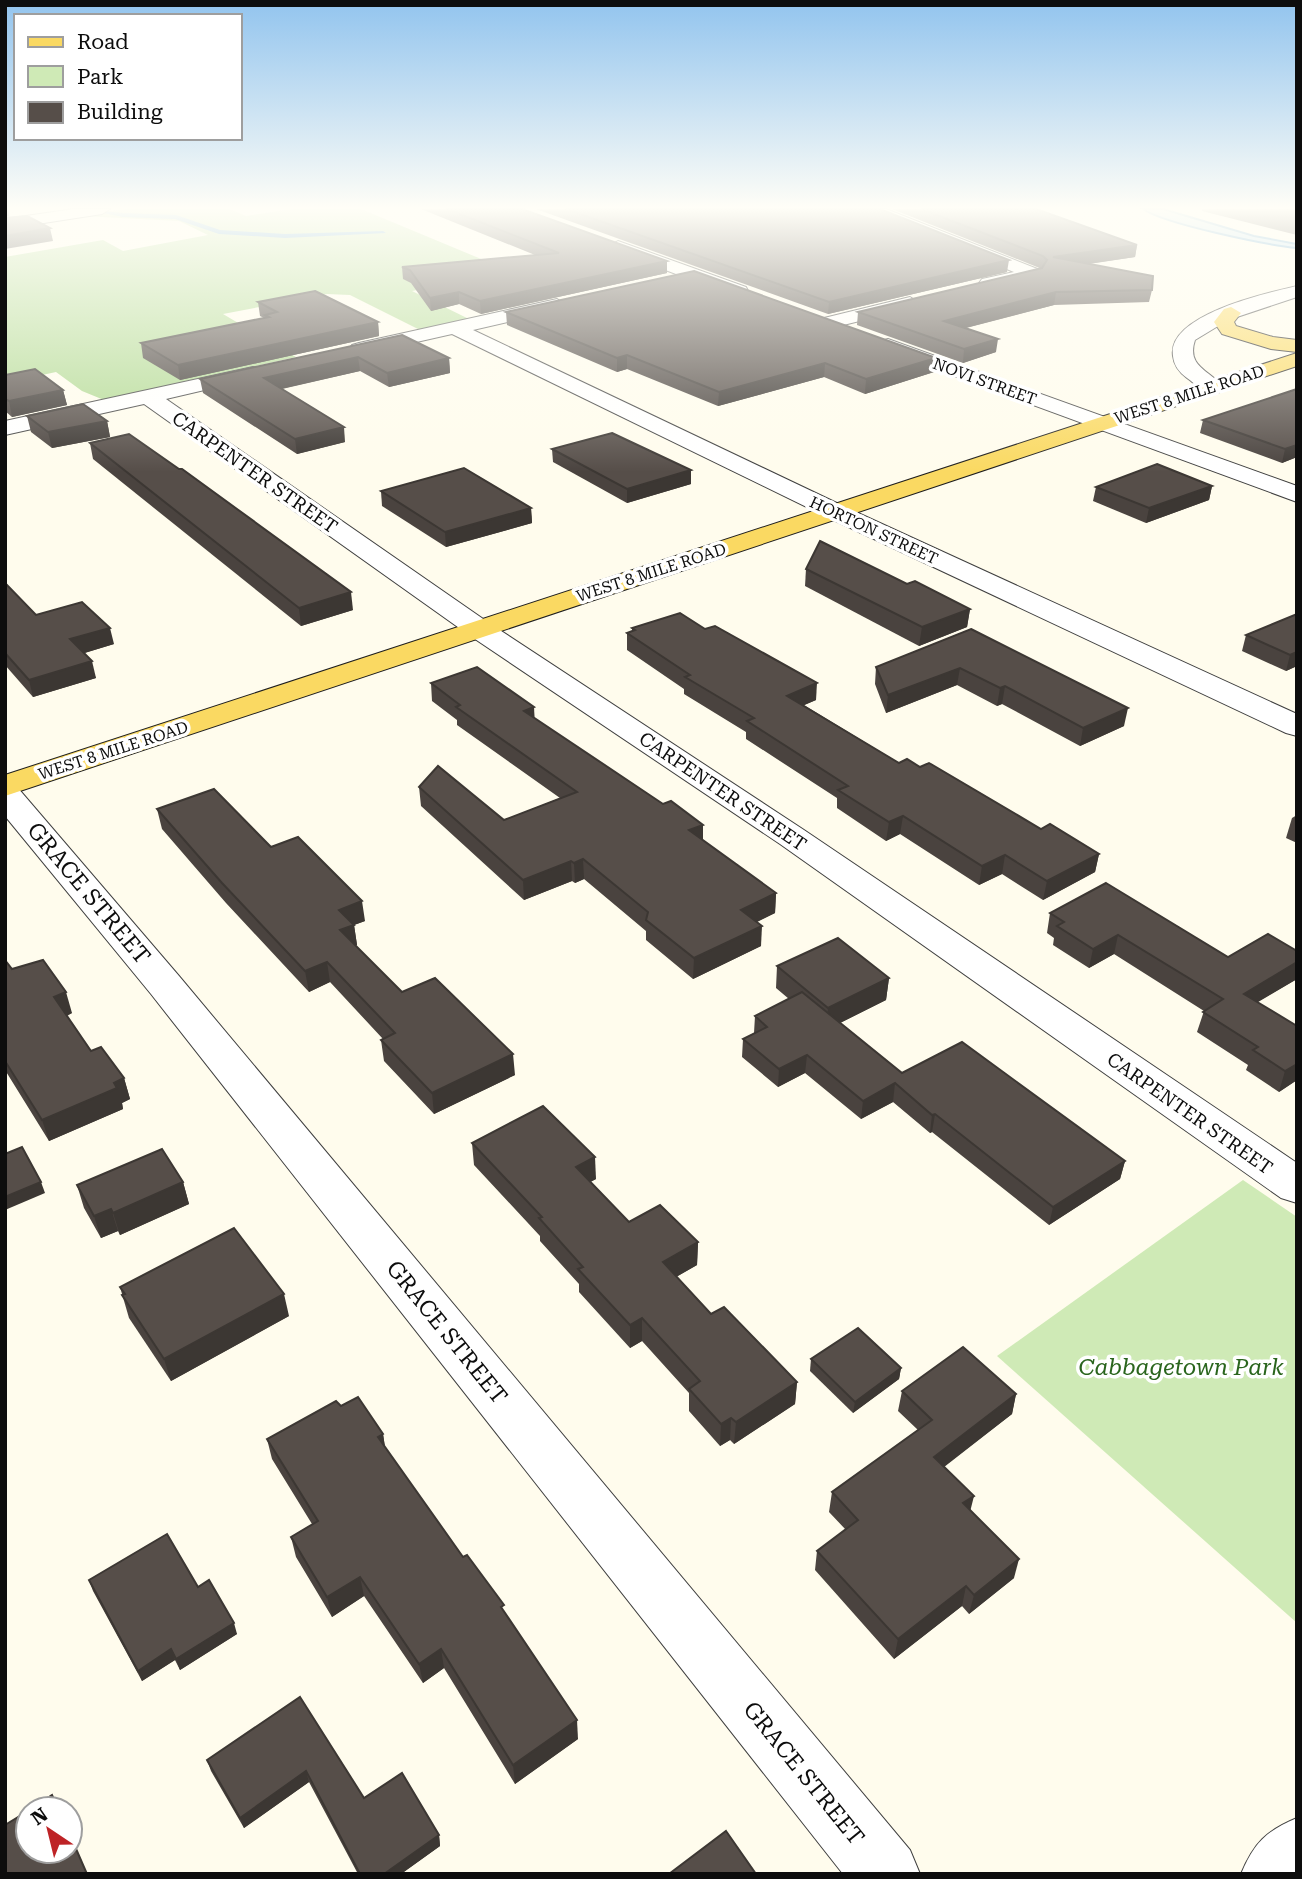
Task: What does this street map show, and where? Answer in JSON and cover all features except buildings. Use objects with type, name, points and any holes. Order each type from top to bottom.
[{"type":"main road","points":[[1231,313],[1224,323],[1229,330],[1271,343],[1297,346]]},
{"type":"main road","name":"WEST 8 MILE ROAD","points":[[5,786],[1297,359]]},
{"type":"street","name":"NOVI STREET","points":[[932,297],[821,320],[1297,495]]},
{"type":"street","points":[[1212,387],[1187,368],[1182,349],[1187,335],[1200,326],[1231,313],[1280,297]]},
{"type":"street","points":[[335,355],[573,301]]},
{"type":"street","name":"HORTON STREET","points":[[454,328],[834,511],[1297,726]]},
{"type":"street","points":[[5,428],[268,370]]},
{"type":"street","name":"CARPENTER STREET","points":[[149,397],[479,629],[792,837],[1297,1186]]},
{"type":"street","name":"GRACE STREET","points":[[5,794],[165,985],[886,1874]]},
{"type":"street","points":[[1275,1874],[1297,1851]]},
{"type":"green space","points":[[5,297],[313,297],[223,314],[296,357],[104,400],[82,391],[56,372],[5,383]]},
{"type":"green space","points":[[353,297],[424,297],[471,320],[420,330]]},
{"type":"green space","name":"Cabbagetown Park","points":[[1243,1180],[1297,1217],[1297,1623],[997,1356]]}]
